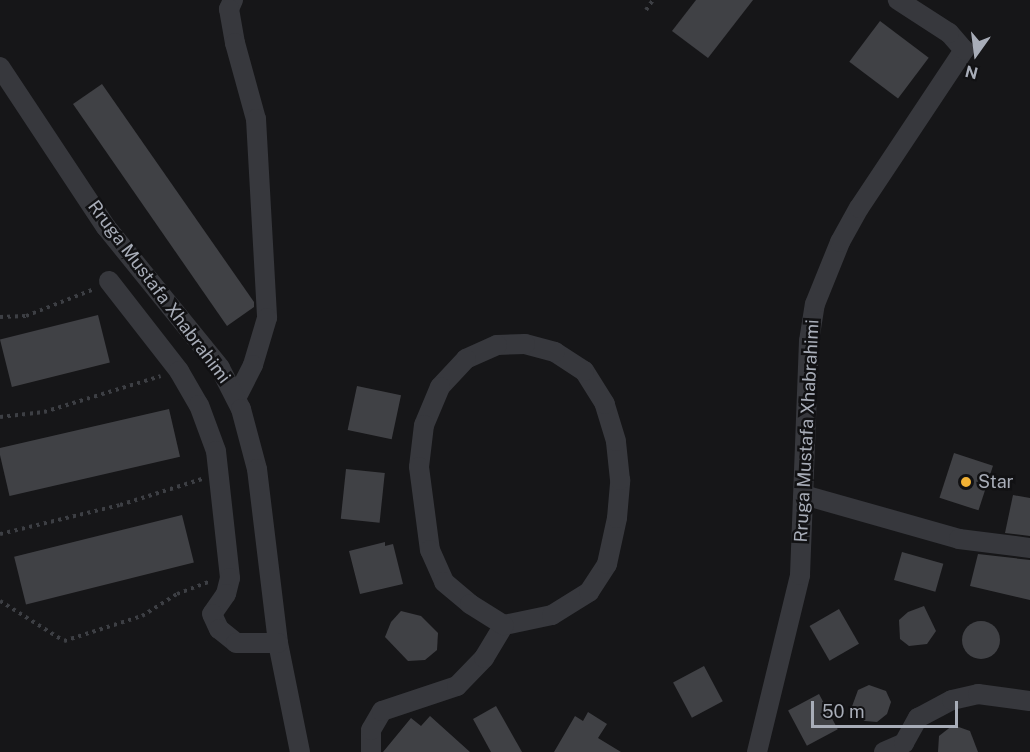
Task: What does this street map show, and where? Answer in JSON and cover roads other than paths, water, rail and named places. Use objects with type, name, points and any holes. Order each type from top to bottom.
[{"type":"street","points":[[232,0],[229,9],[235,43],[256,119],[267,318],[253,365],[236,398]]},
{"type":"street","name":"Rruga Mustafa Xhabrahimi","points":[[757,752],[794,609],[804,495],[809,341],[815,304],[840,242],[860,207],[964,50],[960,41],[898,0]]},
{"type":"street","name":"Rruga Mustafa Xhabrahimi","points":[[0,67],[106,227],[206,350],[236,398],[257,469],[278,643],[300,752]]},
{"type":"street","points":[[109,281],[179,371],[209,427],[219,473],[230,578],[226,594],[212,614],[224,637],[252,646],[278,643]]},
{"type":"street","points":[[371,752],[371,730],[382,711],[457,686],[484,658],[504,625],[552,615],[588,592],[607,564],[617,518],[616,441],[605,404],[584,370],[555,352],[525,344],[497,345],[466,359],[440,387],[424,425],[419,467],[430,550],[444,582],[470,604],[504,625]]},
{"type":"street","points":[[804,495],[959,539],[1030,548]]},
{"type":"street","points":[[884,752],[904,743],[918,717],[952,700],[978,694],[1030,701]]},
{"type":"place","name":"Star","points":[[966,482]]}]
